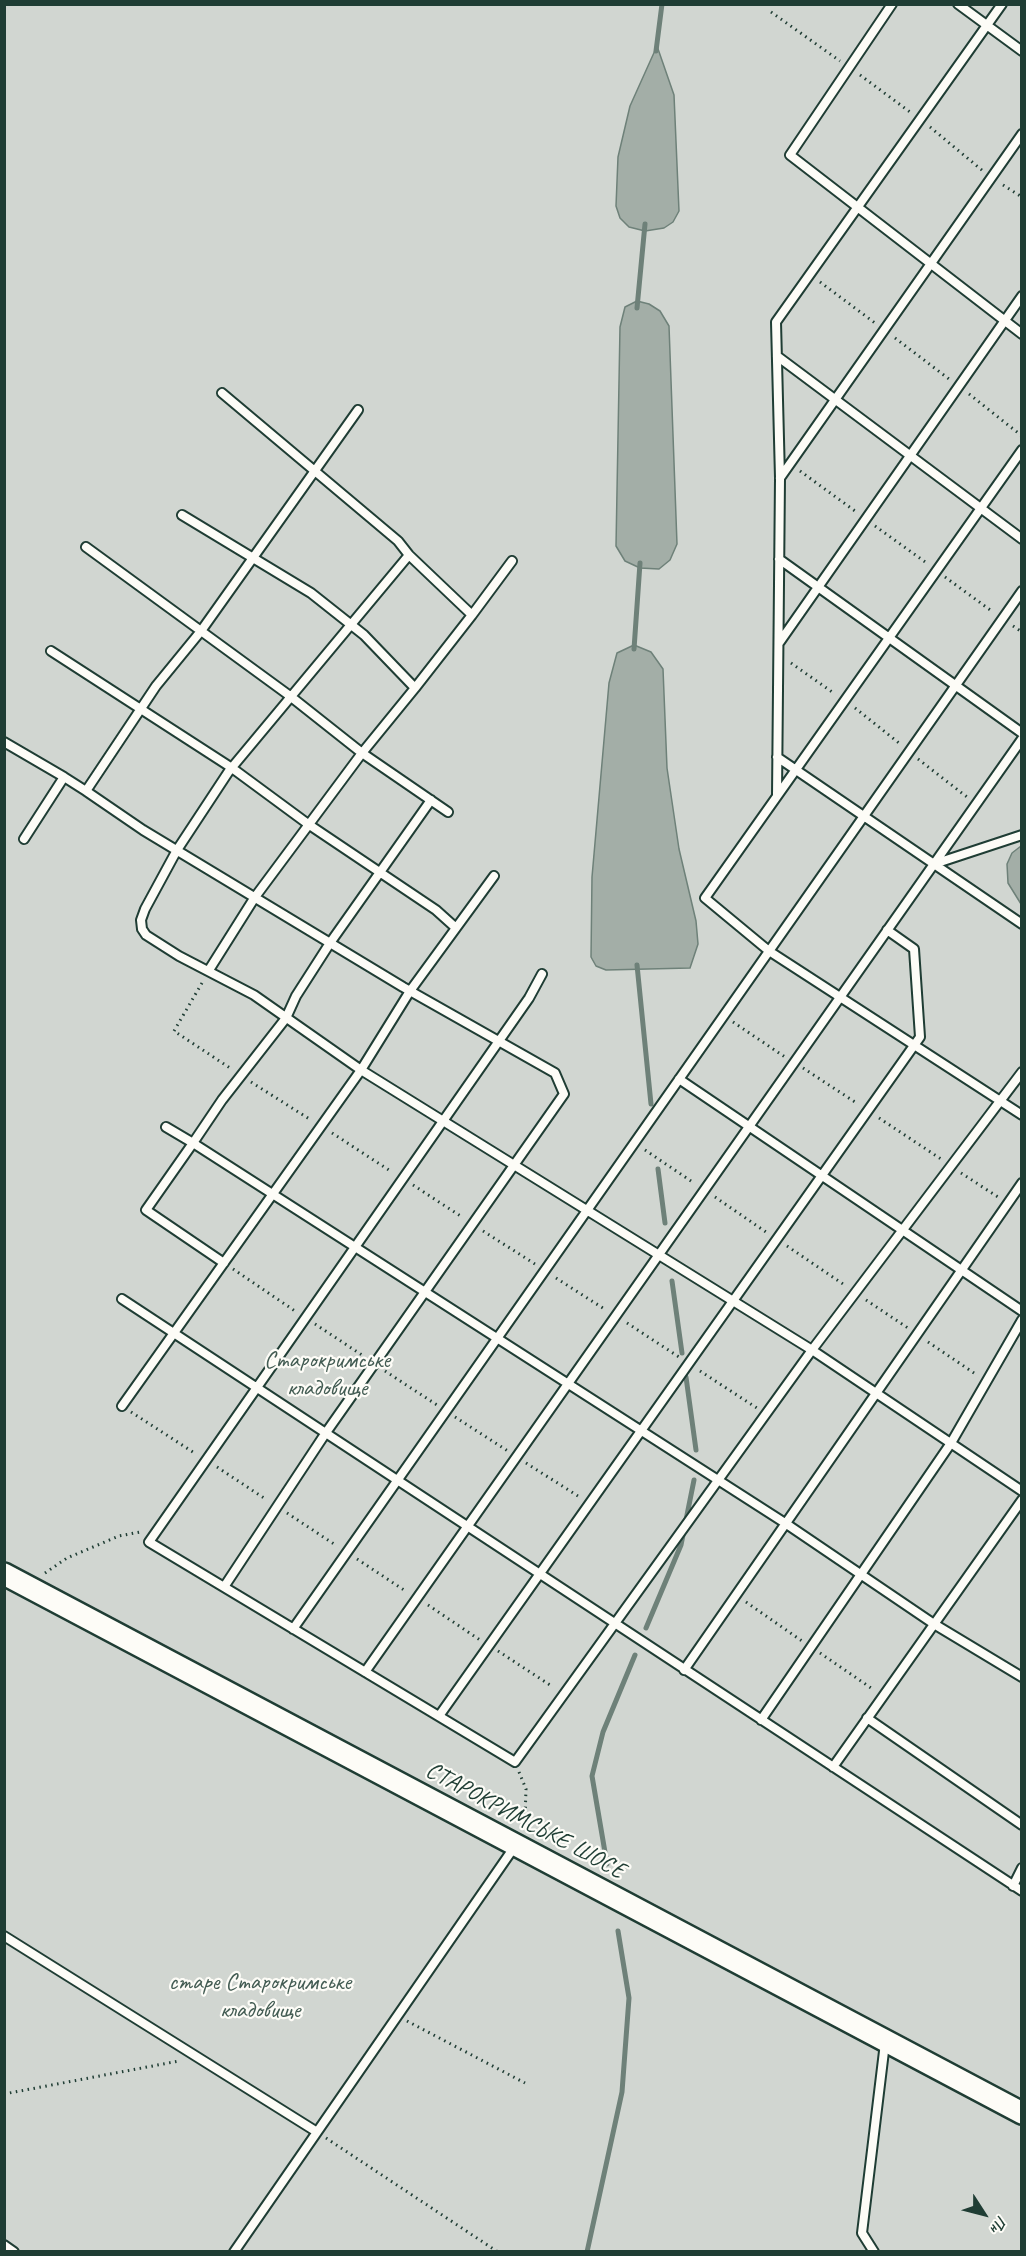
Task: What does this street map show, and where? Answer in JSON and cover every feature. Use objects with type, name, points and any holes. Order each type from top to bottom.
[{"type":"street","name":"СТАРОКРИМСЬКЕ ШОСЕ","points":[[4,1574],[1022,2113]]},
{"type":"lane","points":[[892,4],[790,155],[1022,333]]},
{"type":"lane","points":[[958,4],[1022,51]]},
{"type":"lane","points":[[777,796],[780,478],[776,322],[1002,4]]},
{"type":"lane","points":[[780,478],[1022,134]]},
{"type":"lane","points":[[778,644],[1022,296]]},
{"type":"lane","points":[[777,356],[1022,539]]},
{"type":"lane","points":[[222,393],[398,541],[409,555],[472,615]]},
{"type":"lane","points":[[86,790],[141,708],[201,631],[358,410]]},
{"type":"lane","points":[[1022,450],[705,898],[770,951],[1022,1115]]},
{"type":"lane","points":[[182,515],[311,593],[350,624],[415,688]]},
{"type":"lane","points":[[86,547],[290,696],[362,753],[448,812]]},
{"type":"lane","points":[[409,555],[232,768],[177,850],[145,909],[141,920],[142,929],[146,935],[180,956],[254,995],[361,1070],[586,1212],[812,1350],[1022,1491]]},
{"type":"lane","points":[[779,559],[1022,733]]},
{"type":"lane","points":[[210,970],[255,897],[308,824],[512,561]]},
{"type":"lane","points":[[293,1629],[1022,591]]},
{"type":"lane","points":[[51,651],[232,768],[308,824],[436,910],[456,928]]},
{"type":"lane","points":[[365,1672],[1022,739]]},
{"type":"lane","points":[[4,742],[86,790],[177,850],[330,943],[555,1073],[564,1094],[325,1434],[224,1587]]},
{"type":"lane","points":[[777,757],[1022,924]]},
{"type":"lane","points":[[24,838],[64,777]]},
{"type":"lane","points":[[224,1263],[146,1210],[286,1018],[296,996],[330,943],[431,800]]},
{"type":"lane","points":[[933,864],[1022,835]]},
{"type":"lane","points":[[122,1406],[361,1070],[410,991],[494,876]]},
{"type":"lane","points":[[439,1716],[920,1037],[914,949],[887,930]]},
{"type":"lane","points":[[542,974],[529,998],[149,1542],[515,1762],[812,1350],[1022,1072]]},
{"type":"lane","points":[[679,1079],[1022,1311]]},
{"type":"lane","points":[[166,1127],[785,1523],[934,1624],[1022,1677]]},
{"type":"lane","points":[[684,1670],[960,1269],[1022,1183]]},
{"type":"lane","points":[[122,1299],[1022,1892]]},
{"type":"lane","points":[[761,1720],[951,1443],[1022,1320]]},
{"type":"lane","points":[[832,1767],[1022,1500]]},
{"type":"lane","points":[[867,1718],[1022,1826]]},
{"type":"lane","points":[[234,2252],[516,1845]]},
{"type":"lane","points":[[1014,1886],[1022,1868]]},
{"type":"lane","points":[[4,1936],[317,2132]]},
{"type":"lane","points":[[874,2252],[862,2234],[885,2041]]},
{"type":"lane","points":[[4,2245],[14,2252]]},
{"type":"path","points":[[771,12],[920,120],[991,178],[1022,197]]},
{"type":"path","points":[[810,274],[1022,436]]},
{"type":"path","points":[[790,463],[1022,632]]},
{"type":"path","points":[[778,654],[844,701],[976,804]]},
{"type":"path","points":[[210,970],[174,1031],[766,1414]]},
{"type":"path","points":[[634,1142],[986,1381]]},
{"type":"path","points":[[224,1263],[589,1503]]},
{"type":"path","points":[[26,1585],[77,1554],[118,1536],[159,1528]]},
{"type":"path","points":[[515,1762],[526,1789],[525,1818],[516,1845]]},
{"type":"path","points":[[398,2016],[525,2084]]},
{"type":"path","points":[[4,2094],[198,2057]]},
{"type":"path","points":[[317,2132],[498,2252]]},
{"type":"green space","name":"Старокримське кладовище","points":[[5,5],[1021,5],[1021,2251],[5,2252]]},
{"type":"shaded area","points":[[657,46],[674,95],[679,211],[673,222],[664,228],[645,231],[629,227],[620,218],[616,206],[618,157],[630,106]]},
{"type":"shaded area","points":[[637,301],[649,304],[660,311],[669,326],[677,544],[670,560],[659,569],[640,568],[625,561],[616,546],[620,327],[625,307]]},
{"type":"shaded area","points":[[634,645],[651,652],[663,669],[667,768],[679,849],[696,921],[698,944],[690,968],[606,970],[596,966],[591,957],[592,877],[609,683],[617,653]]},
{"type":"shaded area","points":[[1021,846],[1021,904],[1008,883],[1007,864],[1012,853]]},
{"type":"waterway","points":[[656,51],[662,4]]},
{"type":"waterway","points":[[637,308],[645,224]]},
{"type":"waterway","points":[[634,649],[640,563]]},
{"type":"waterway","points":[[637,965],[651,1104]]},
{"type":"waterway","points":[[658,1169],[665,1223]]},
{"type":"waterway","points":[[672,1281],[682,1353]]},
{"type":"waterway","points":[[686,1377],[696,1450]]},
{"type":"waterway","points":[[646,1628],[681,1545],[694,1480]]},
{"type":"waterway","points":[[607,1864],[592,1776],[603,1732],[635,1655]]},
{"type":"waterway","points":[[587,2252],[622,2092],[629,1998],[618,1931]]},
{"type":"park label","name":"старе Старокримське кладовище","points":[[260,1997]]}]
